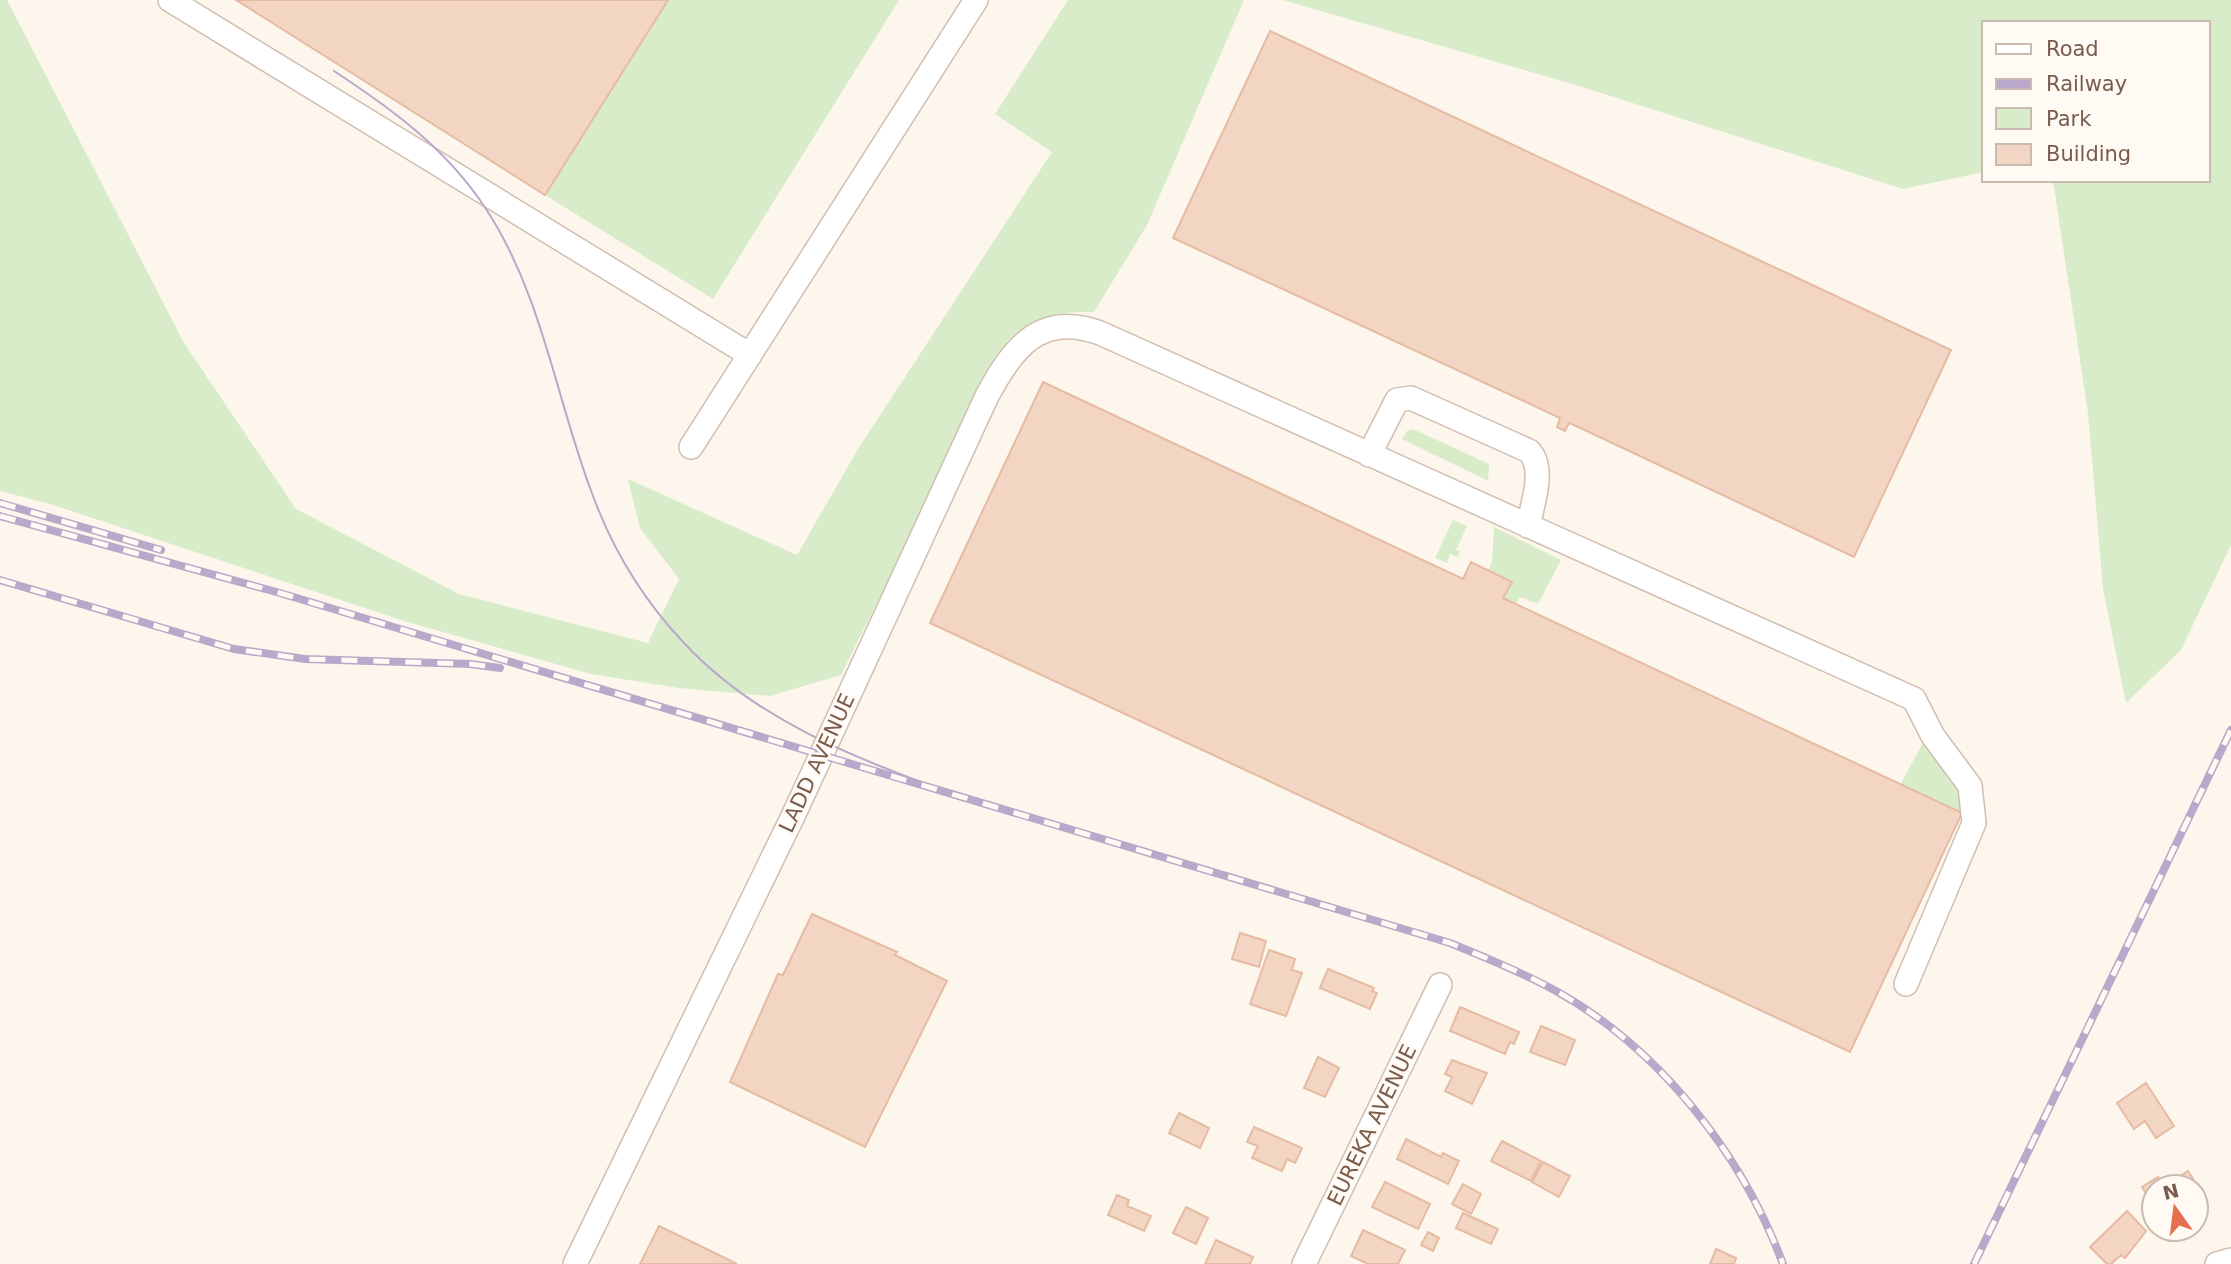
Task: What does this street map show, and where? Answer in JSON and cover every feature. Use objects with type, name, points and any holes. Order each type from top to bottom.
[{"type":"street","points":[[170,0],[750,355]]},
{"type":"street","points":[[691,447],[976,0]]},
{"type":"street","name":"LADD AVENUE","points":[[575,1264],[794,814],[1005,363],[1023,343],[1051,328],[1086,328],[1914,699],[1933,736],[1970,786],[1974,823],[1906,984]]},
{"type":"street","points":[[1368,455],[1397,400],[1411,398],[1506,440],[1529,451],[1536,460],[1536,483],[1528,526]]},
{"type":"street","name":"EUREKA AVENUE","points":[[1304,1264],[1440,985]]},
{"type":"street","points":[[2217,1264],[2231,1259]]},
{"type":"green space","points":[[0,0],[7,0],[184,343],[296,509],[459,594],[648,643],[679,579],[640,528],[628,479],[797,555],[858,449],[1052,152],[995,114],[1068,0],[1244,0],[1147,225],[1094,312],[1048,317],[1028,326],[1007,341],[841,675],[770,696],[679,688],[591,674],[404,621],[50,504],[0,491]]},
{"type":"green space","points":[[668,0],[899,0],[713,299],[545,195]]},
{"type":"green space","points":[[1283,0],[2231,0],[2231,545],[2181,650],[2126,703],[2103,588],[2088,413],[2053,182],[2210,182],[2210,21],[1982,21],[1982,172],[1903,189],[1576,85]]},
{"type":"green space","points":[[1413,429],[1489,464],[1488,481],[1402,439],[1407,431]]},
{"type":"green space","points":[[1453,520],[1467,526],[1456,550],[1460,551],[1458,557],[1450,554],[1447,563],[1435,558]]},
{"type":"green space","points":[[1494,527],[1561,560],[1538,604],[1520,597],[1516,604],[1503,598],[1512,582],[1488,570],[1492,562]]},
{"type":"green space","points":[[1931,742],[1966,803],[1962,813],[1901,784],[1922,744]]},
{"type":"building","points":[[236,0],[668,0],[545,195]]},
{"type":"building","points":[[1270,31],[1951,350],[1854,557],[1572,424],[1569,423],[1565,431],[1557,427],[1560,418],[1173,238]]},
{"type":"building","points":[[1043,382],[1463,579],[1471,562],[1512,582],[1503,598],[1962,813],[1850,1052],[930,623]]},
{"type":"building","points":[[812,914],[897,952],[895,955],[947,981],[865,1147],[730,1082],[778,974],[783,975]]},
{"type":"building","points":[[1240,933],[1266,941],[1259,967],[1232,959]]},
{"type":"building","points":[[1269,950],[1295,959],[1292,970],[1302,973],[1286,1016],[1250,1004]]},
{"type":"building","points":[[1328,969],[1374,988],[1372,991],[1377,993],[1370,1009],[1320,988]]},
{"type":"building","points":[[1460,1007],[1519,1032],[1514,1044],[1510,1042],[1505,1054],[1450,1031]]},
{"type":"building","points":[[1541,1026],[1575,1040],[1565,1065],[1530,1052]]},
{"type":"building","points":[[1318,1057],[1339,1068],[1325,1097],[1304,1088]]},
{"type":"building","points":[[1452,1060],[1487,1073],[1472,1104],[1445,1091],[1452,1077],[1445,1074]]},
{"type":"building","points":[[2146,1083],[2174,1126],[2156,1138],[2145,1121],[2134,1129],[2117,1103]]},
{"type":"building","points":[[1179,1113],[1209,1128],[1200,1148],[1169,1133]]},
{"type":"building","points":[[1254,1127],[1302,1148],[1295,1163],[1287,1159],[1282,1171],[1252,1158],[1258,1146],[1247,1142]]},
{"type":"building","points":[[1406,1139],[1441,1157],[1443,1153],[1459,1161],[1448,1184],[1397,1159]]},
{"type":"building","points":[[1502,1141],[1541,1161],[1531,1181],[1491,1161]]},
{"type":"building","points":[[1543,1162],[1570,1176],[1559,1197],[1532,1182]]},
{"type":"building","points":[[1385,1182],[1430,1204],[1418,1229],[1372,1207]]},
{"type":"building","points":[[1463,1184],[1481,1194],[1471,1214],[1452,1204]]},
{"type":"building","points":[[1117,1195],[1129,1200],[1127,1206],[1151,1216],[1144,1231],[1108,1215]]},
{"type":"building","points":[[1186,1207],[1208,1218],[1196,1244],[1173,1233]]},
{"type":"building","points":[[2127,1211],[2140,1225],[2140,1239],[2125,1258],[2121,1255],[2111,1264],[2107,1264],[2090,1247]]},
{"type":"building","points":[[1463,1213],[1498,1229],[1491,1244],[1456,1228]]},
{"type":"building","points":[[659,1226],[686,1239],[737,1264],[640,1264]]},
{"type":"building","points":[[1363,1230],[1405,1250],[1398,1264],[1368,1264],[1351,1256]]},
{"type":"building","points":[[1428,1232],[1439,1238],[1433,1251],[1421,1245]]},
{"type":"building","points":[[1216,1240],[1253,1257],[1250,1264],[1205,1264]]},
{"type":"building","points":[[1716,1249],[1736,1258],[1734,1264],[1710,1264]]},
{"type":"tram line","points":[[334,71],[377,100],[436,149],[471,187],[486,209],[522,277],[580,460],[601,516],[620,555],[670,628],[714,671],[777,716],[846,752],[955,795]]},
{"type":"railway","points":[[0,503],[161,550]]},
{"type":"railway","points":[[0,516],[280,593],[1450,943],[1517,971],[1594,1015],[1630,1043],[1663,1074],[1721,1145],[1766,1223],[1783,1264]]},
{"type":"railway","points":[[0,580],[234,649],[305,659],[470,664],[500,668]]},
{"type":"railway","points":[[1974,1264],[2231,730]]}]
